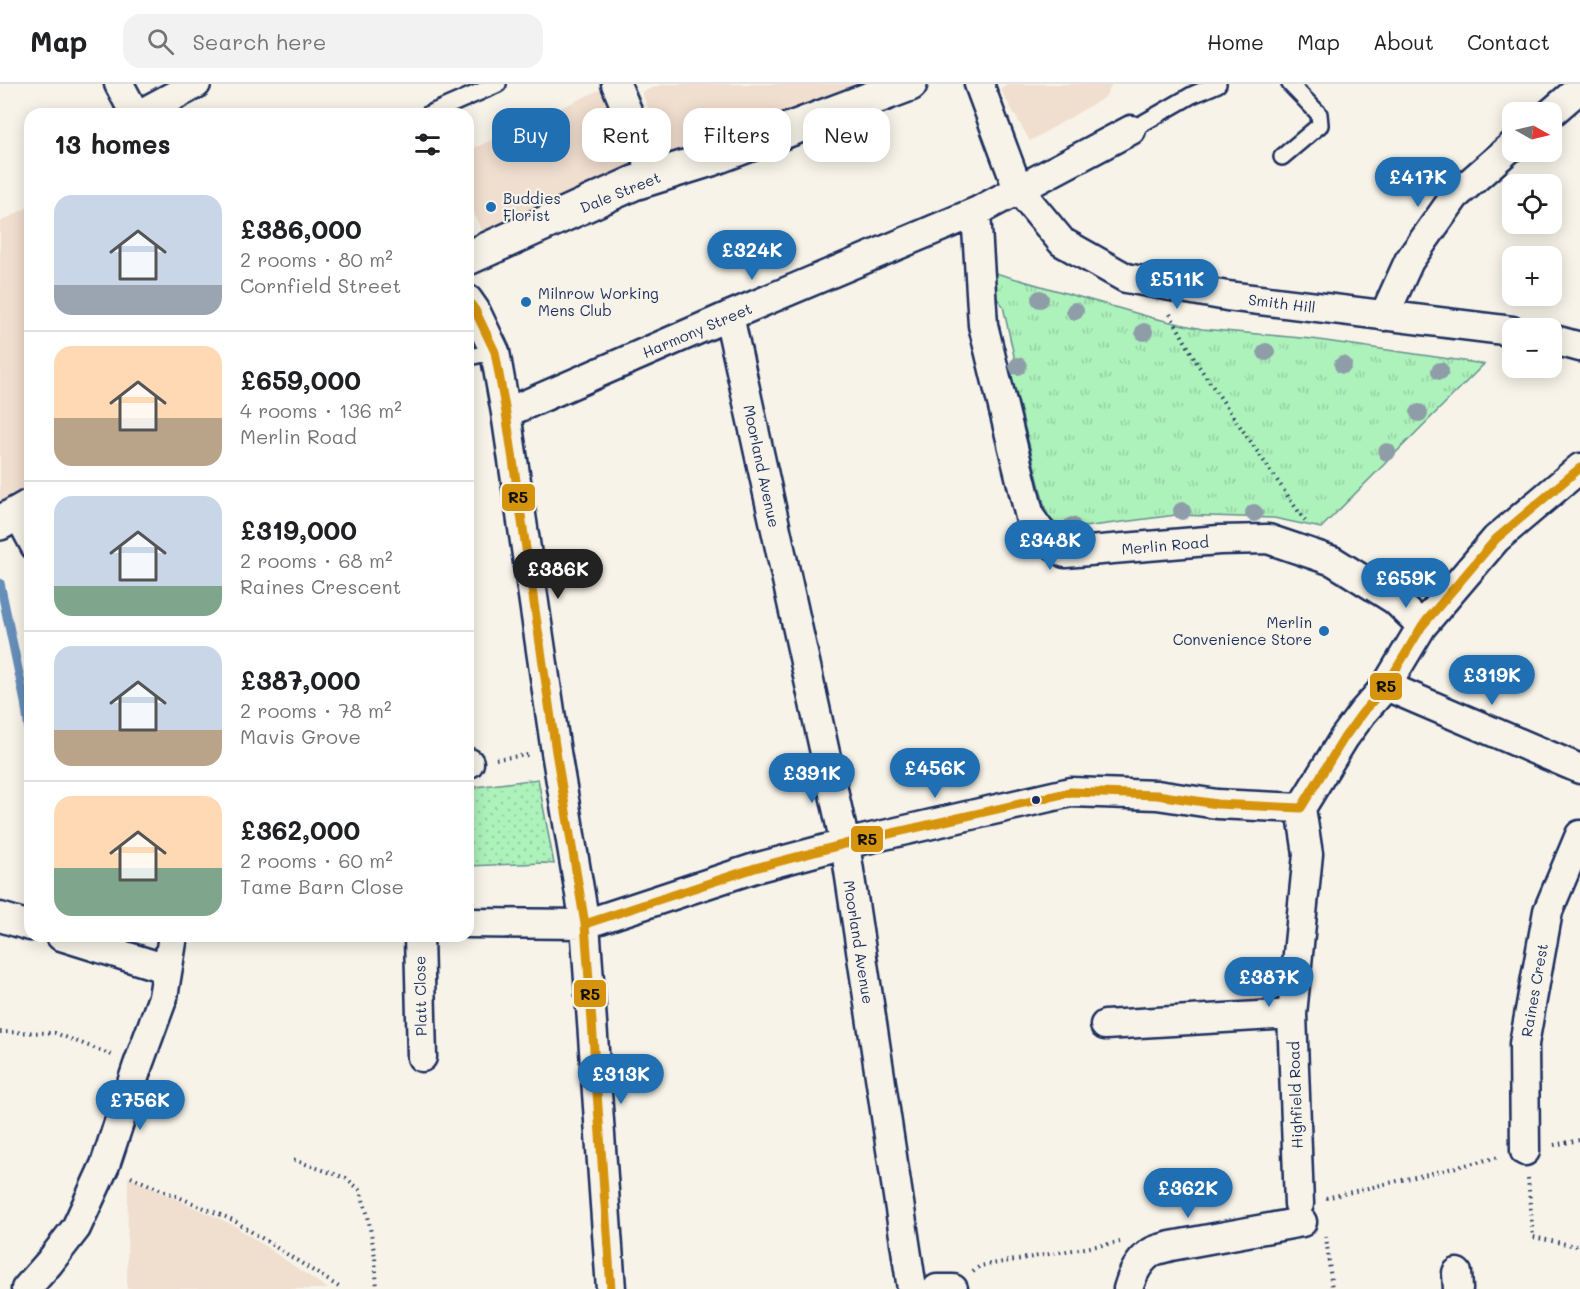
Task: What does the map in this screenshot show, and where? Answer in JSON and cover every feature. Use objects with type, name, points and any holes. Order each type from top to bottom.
[{"type":"street","points":[[119,84],[132,108]]},
{"type":"street","points":[[151,108],[196,84]]},
{"type":"street","points":[[616,84],[654,176]]},
{"type":"street","name":"Dale Street","points":[[474,255],[634,183],[711,159],[910,84]]},
{"type":"street","name":"Smith Hill","points":[[979,84],[1018,189],[1062,242],[1126,278],[1227,296],[1502,330]]},
{"type":"street","points":[[1562,104],[1580,88]]},
{"type":"street","name":"Harmony Street","points":[[507,413],[976,212],[1131,130]]},
{"type":"street","points":[[1384,316],[1409,261],[1455,196],[1502,156]]},
{"type":"street","name":"Merlin Road","points":[[976,212],[983,325],[1030,518],[1045,538],[1065,553],[1219,540],[1268,539],[1333,561],[1395,600],[1422,626]]},
{"type":"street","points":[[474,309],[481,354],[507,413],[556,752],[585,924],[611,1289]]},
{"type":"street","name":"Moorland Avenue","points":[[729,316],[845,844],[912,1289]]},
{"type":"street","points":[[1562,342],[1580,347]]},
{"type":"street","points":[[474,923],[585,924],[755,868],[845,844],[1071,792],[1157,795],[1217,804],[1301,808],[1344,738],[1386,686],[1422,626],[1496,538],[1580,468]]},
{"type":"street","points":[[1386,686],[1580,769]]},
{"type":"street","name":"Highfield Road","points":[[1301,808],[1308,854],[1292,1014],[1301,1213]]},
{"type":"street","name":"Raines Crest","points":[[1525,1151],[1524,1044],[1548,911],[1580,835]]},
{"type":"street","points":[[0,917],[24,924]]},
{"type":"street","points":[[80,942],[167,969]]},
{"type":"street","points":[[26,1289],[76,1228],[105,1165],[163,997],[172,942]]},
{"type":"street","name":"Platt Close","points":[[419,942],[422,1057]]},
{"type":"street","points":[[1105,1025],[1292,1014]]},
{"type":"street","points":[[1128,1289],[1140,1263],[1153,1252],[1171,1245],[1301,1213]]},
{"type":"street","points":[[937,1289],[951,1289]]},
{"type":"lane","points":[[443,108],[498,84]]},
{"type":"lane","points":[[1131,130],[1192,95],[1218,84]]},
{"type":"lane","points":[[1282,156],[1320,125],[1319,114],[1290,84]]},
{"type":"lane","points":[[14,515],[24,537]]},
{"type":"path","points":[[1152,282],[1198,365],[1316,537],[1312,554]]},
{"type":"path","points":[[474,762],[556,752]]},
{"type":"path","points":[[0,1032],[56,1033],[138,1065]]},
{"type":"path","points":[[1301,1213],[1525,1151],[1580,1140]]},
{"type":"path","points":[[1525,1151],[1533,1237],[1580,1247]]},
{"type":"path","points":[[294,1160],[346,1178],[360,1190],[368,1216],[375,1257],[377,1289]]},
{"type":"path","points":[[105,1165],[233,1220],[342,1289]]},
{"type":"path","points":[[951,1289],[980,1266],[1134,1239],[1153,1252]]},
{"type":"shaded area","points":[[664,84],[855,84],[791,110],[683,108],[683,153],[671,158],[671,108],[648,108],[642,92]]},
{"type":"shaded area","points":[[1008,84],[1112,84],[1105,97],[1030,141],[1000,89]]},
{"type":"shaded area","points":[[608,86],[618,108],[582,108],[582,162],[643,162],[644,165],[483,233],[474,213],[474,148],[492,140],[492,162],[570,162],[570,108],[561,108]]},
{"type":"shaded area","points":[[24,209],[24,489],[0,503],[0,222]]},
{"type":"shaded area","points":[[128,1177],[235,1226],[328,1289],[127,1289]]},
{"type":"green space","points":[[992,272],[1153,318],[1202,329],[1312,339],[1484,364],[1321,528],[1274,518],[1176,515],[1061,528],[1047,516],[1012,376],[1016,365],[1003,306],[992,292]]},
{"type":"green space","points":[[538,779],[554,864],[474,866],[474,787]]},
{"type":"waterway","points":[[0,583],[24,697]]},
{"type":"transit line","name":"R5","points":[[474,309],[495,352],[556,752],[585,924],[611,1289]]},
{"type":"transit line","name":"R5","points":[[585,924],[755,868],[845,844],[1071,792],[1157,795],[1217,804],[1301,808],[1344,738],[1386,686],[1422,626],[1496,539],[1580,468]]},
{"type":"place","name":"Buddies Florist","points":[[491,207]]},
{"type":"place","name":"Milnrow Working Mens Club","points":[[526,302]]},
{"type":"place","name":"Merlin Convenience Store","points":[[1324,631]]}]
